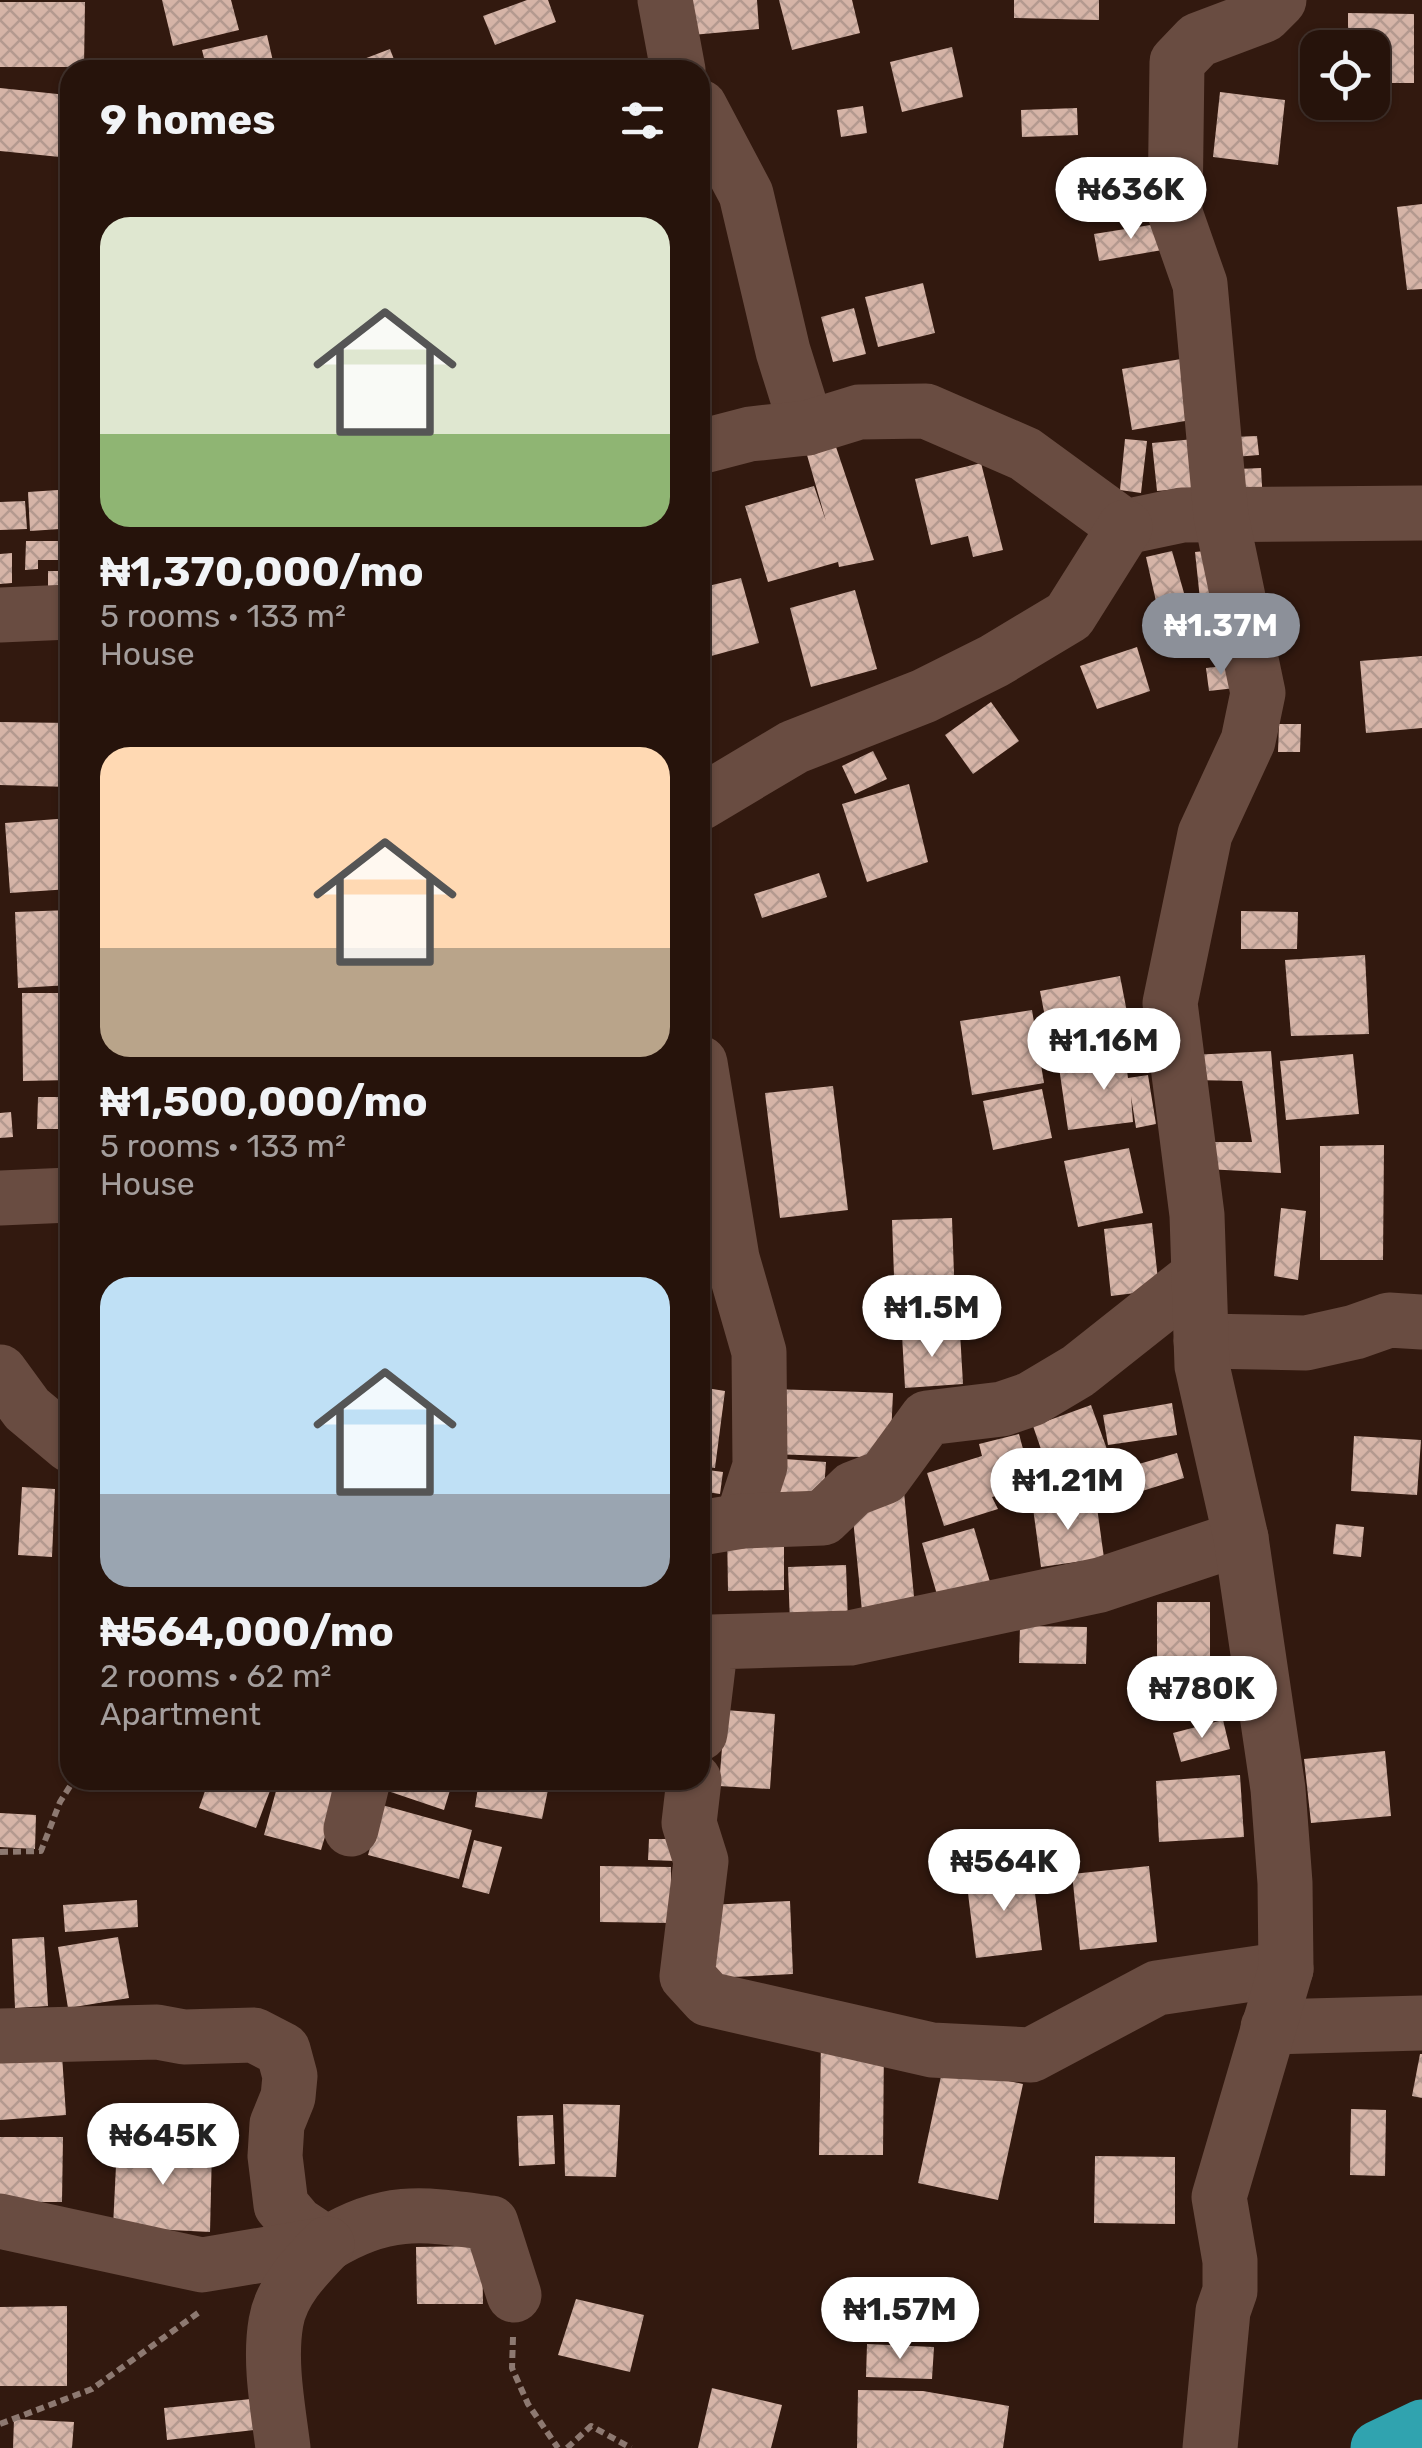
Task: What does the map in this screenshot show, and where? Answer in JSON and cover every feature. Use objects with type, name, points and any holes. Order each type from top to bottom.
[{"type":"highway","points":[[1378,2448],[1422,2427]]},
{"type":"street","points":[[665,0],[676,60]]},
{"type":"street","points":[[1210,2448],[1224,2311],[1230,2291],[1230,2261],[1219,2198],[1286,1969],[1285,1882],[1278,1790],[1241,1538],[1202,1366],[1197,1215],[1170,1003],[1205,834],[1248,740],[1258,693],[1222,516],[1200,284],[1175,213],[1177,62],[1198,40],[1264,15],[1279,0]]},
{"type":"street","points":[[710,126],[746,194],[783,351],[807,428]]},
{"type":"street","points":[[710,444],[750,434],[807,428],[858,412],[926,411],[1025,454],[1125,527]]},
{"type":"street","points":[[710,798],[794,746],[924,696],[1070,616],[1125,527],[1182,515],[1422,513]]},
{"type":"street","points":[[0,615],[60,612]]},
{"type":"street","points":[[710,1123],[732,1258],[759,1352],[760,1466],[721,1524]]},
{"type":"street","points":[[0,1198],[60,1196]]},
{"type":"street","points":[[721,1524],[823,1518],[853,1490],[884,1477],[927,1418],[1002,1410],[1031,1399],[1078,1371],[1198,1276]]},
{"type":"street","points":[[1201,1341],[1306,1343],[1389,1320],[1422,1322]]},
{"type":"street","points":[[0,1372],[27,1408],[60,1437]]},
{"type":"street","points":[[710,1650],[711,1642],[850,1638],[1100,1585],[1241,1538]]},
{"type":"street","points":[[693,1790],[689,1823],[701,1862],[688,1976],[708,1999],[932,2050],[1032,2055],[1156,1988],[1286,1969]]},
{"type":"street","points":[[1268,2027],[1422,2023]]},
{"type":"street","points":[[0,2036],[157,2032],[254,2036],[284,2050],[290,2076],[288,2098],[277,2124],[275,2156],[281,2205],[298,2224],[327,2244]]},
{"type":"street","points":[[283,2448],[276,2391],[276,2320],[298,2275],[327,2244],[354,2227],[400,2214],[491,2223],[514,2295]]},
{"type":"street","points":[[0,2221],[202,2265],[327,2244]]},
{"type":"path","points":[[0,1852],[42,1851],[68,1790]]},
{"type":"path","points":[[514,2295],[512,2368],[528,2404],[558,2448]]},
{"type":"path","points":[[0,2424],[92,2389],[203,2309]]},
{"type":"path","points":[[567,2448],[591,2426],[631,2448]]},
{"type":"building","points":[[162,0],[231,0],[239,30],[173,46]]},
{"type":"building","points":[[527,0],[548,0],[556,22],[495,45],[483,16]]},
{"type":"building","points":[[690,0],[757,0],[759,29],[692,35]]},
{"type":"building","points":[[779,0],[852,0],[860,33],[792,50]]},
{"type":"building","points":[[1014,0],[1099,0],[1099,20],[1014,18]]},
{"type":"building","points":[[0,2],[85,2],[84,60],[60,60],[60,67],[0,67]]},
{"type":"building","points":[[1348,13],[1414,14],[1414,83],[1390,83],[1390,30],[1348,30]]},
{"type":"building","points":[[267,35],[273,60],[204,60],[202,50]]},
{"type":"building","points":[[952,47],[963,97],[902,112],[890,62]]},
{"type":"building","points":[[390,49],[394,60],[361,60]]},
{"type":"building","points":[[0,88],[60,94],[60,157],[0,151]]},
{"type":"building","points":[[1220,92],[1285,100],[1278,165],[1213,157]]},
{"type":"building","points":[[863,106],[867,133],[841,137],[837,110]]},
{"type":"building","points":[[1077,108],[1078,135],[1022,137],[1021,110]]},
{"type":"building","points":[[1422,204],[1422,289],[1407,290],[1397,207]]},
{"type":"building","points":[[1163,223],[1168,249],[1099,261],[1094,234]]},
{"type":"building","points":[[923,283],[935,333],[878,347],[865,297]]},
{"type":"building","points":[[854,308],[866,354],[833,362],[821,317]]},
{"type":"building","points":[[1187,358],[1197,419],[1132,430],[1122,369]]},
{"type":"building","points":[[1257,436],[1259,455],[1234,457],[1233,437]]},
{"type":"building","points":[[1205,438],[1210,486],[1157,491],[1152,443]]},
{"type":"building","points":[[1125,439],[1147,441],[1141,493],[1120,490]]},
{"type":"building","points":[[836,447],[874,560],[839,567],[838,562],[768,582],[745,506],[814,486],[826,521],[807,455]]},
{"type":"building","points":[[981,463],[1003,550],[973,557],[968,536],[931,545],[915,479]]},
{"type":"building","points":[[1261,468],[1263,503],[1239,504],[1237,469]]},
{"type":"building","points":[[58,490],[60,529],[30,531],[28,492]]},
{"type":"building","points":[[25,501],[27,529],[0,530],[0,502]]},
{"type":"building","points":[[26,541],[60,541],[60,560],[38,560],[38,569],[25,570]]},
{"type":"building","points":[[1225,549],[1235,644],[1205,647],[1195,552]]},
{"type":"building","points":[[1172,551],[1196,635],[1165,641],[1146,557]]},
{"type":"building","points":[[12,553],[12,583],[0,584],[0,554]]},
{"type":"building","points":[[48,571],[60,571],[60,593],[48,593]]},
{"type":"building","points":[[741,578],[759,643],[710,656],[710,586]]},
{"type":"building","points":[[855,590],[877,669],[811,687],[790,608]]},
{"type":"building","points":[[1137,647],[1150,691],[1097,709],[1080,666]]},
{"type":"building","points":[[1422,656],[1422,728],[1366,733],[1360,661]]},
{"type":"building","points":[[1233,665],[1235,688],[1209,691],[1206,668]]},
{"type":"building","points":[[991,702],[1019,741],[973,774],[945,735]]},
{"type":"building","points":[[0,722],[60,723],[60,787],[0,785]]},
{"type":"building","points":[[1279,724],[1301,724],[1300,752],[1278,752]]},
{"type":"building","points":[[873,751],[887,779],[855,794],[842,766]]},
{"type":"building","points":[[909,784],[928,862],[867,882],[842,804]]},
{"type":"building","points":[[60,819],[60,890],[10,893],[5,823]]},
{"type":"building","points":[[819,873],[827,897],[762,918],[754,894]]},
{"type":"building","points":[[60,910],[60,986],[18,988],[15,912]]},
{"type":"building","points":[[1241,911],[1298,912],[1297,949],[1241,949]]},
{"type":"building","points":[[1365,955],[1369,1034],[1291,1036],[1285,960]]},
{"type":"building","points":[[1120,976],[1131,1033],[1051,1048],[1040,991]]},
{"type":"building","points":[[22,993],[60,993],[60,1080],[23,1081]]},
{"type":"building","points":[[1032,1010],[1044,1083],[972,1095],[960,1021]]},
{"type":"building","points":[[1124,1051],[1128,1078],[1148,1075],[1156,1124],[1136,1128],[1131,1096],[1133,1122],[1068,1130],[1058,1060]]},
{"type":"building","points":[[1271,1051],[1281,1173],[1206,1169],[1206,1142],[1252,1142],[1242,1081],[1194,1080],[1191,1055]]},
{"type":"building","points":[[1353,1054],[1359,1114],[1286,1120],[1280,1061]]},
{"type":"building","points":[[833,1086],[848,1210],[780,1218],[765,1093]]},
{"type":"building","points":[[1042,1089],[1052,1138],[993,1150],[983,1101]]},
{"type":"building","points":[[38,1097],[60,1097],[60,1129],[37,1129]]},
{"type":"building","points":[[11,1112],[13,1137],[0,1138],[0,1113]]},
{"type":"building","points":[[1384,1145],[1383,1260],[1320,1260],[1320,1146]]},
{"type":"building","points":[[1129,1148],[1143,1213],[1078,1227],[1064,1161]]},
{"type":"building","points":[[1281,1208],[1306,1211],[1298,1280],[1274,1276]]},
{"type":"building","points":[[952,1218],[955,1302],[895,1304],[892,1220]]},
{"type":"building","points":[[1152,1223],[1159,1290],[1111,1296],[1104,1229]]},
{"type":"building","points":[[960,1332],[963,1384],[905,1388],[902,1335]]},
{"type":"building","points":[[710,1389],[725,1391],[715,1468],[710,1467]]},
{"type":"building","points":[[772,1389],[893,1393],[890,1458],[770,1454]]},
{"type":"building","points":[[1172,1403],[1177,1435],[1108,1445],[1103,1415]]},
{"type":"building","points":[[1091,1405],[1113,1466],[1054,1487],[1033,1426]]},
{"type":"building","points":[[1019,1434],[1033,1486],[992,1497],[998,1509],[944,1526],[927,1473],[982,1456],[979,1444]]},
{"type":"building","points":[[1354,1436],[1421,1440],[1417,1495],[1351,1491]]},
{"type":"building","points":[[1177,1453],[1184,1478],[1126,1496],[1118,1470]]},
{"type":"building","points":[[771,1458],[826,1462],[823,1504],[767,1500]]},
{"type":"building","points":[[710,1470],[723,1472],[720,1494],[710,1492]]},
{"type":"building","points":[[22,1487],[55,1489],[52,1557],[18,1555]]},
{"type":"building","points":[[904,1492],[915,1607],[862,1611],[851,1498]]},
{"type":"building","points":[[1096,1500],[1104,1558],[1041,1567],[1033,1508]]},
{"type":"building","points":[[1336,1524],[1364,1527],[1361,1557],[1333,1554]]},
{"type":"building","points":[[727,1528],[784,1528],[784,1590],[728,1591]]},
{"type":"building","points":[[974,1528],[990,1582],[938,1598],[922,1543]]},
{"type":"building","points":[[846,1565],[848,1622],[790,1624],[788,1567]]},
{"type":"building","points":[[1157,1602],[1210,1602],[1210,1660],[1157,1660]]},
{"type":"building","points":[[1020,1626],[1087,1627],[1086,1664],[1019,1663]]},
{"type":"building","points":[[725,1710],[775,1714],[770,1789],[719,1786]]},
{"type":"building","points":[[1223,1720],[1230,1749],[1181,1762],[1173,1733]]},
{"type":"building","points":[[1385,1751],[1391,1816],[1311,1823],[1304,1759]]},
{"type":"building","points":[[1240,1775],[1244,1837],[1159,1842],[1156,1781]]},
{"type":"building","points":[[205,1790],[270,1790],[256,1828],[199,1808]]},
{"type":"building","points":[[276,1790],[338,1792],[321,1850],[264,1835]]},
{"type":"building","points":[[385,1790],[450,1790],[444,1810]]},
{"type":"building","points":[[478,1790],[548,1790],[542,1819],[475,1807]]},
{"type":"building","points":[[382,1805],[472,1830],[459,1879],[368,1855]]},
{"type":"building","points":[[0,1813],[36,1815],[35,1849],[0,1847]]},
{"type":"building","points":[[649,1839],[677,1839],[676,1861],[648,1860]]},
{"type":"building","points":[[474,1840],[502,1847],[489,1894],[462,1887]]},
{"type":"building","points":[[600,1866],[671,1867],[671,1923],[600,1922]]},
{"type":"building","points":[[1149,1866],[1157,1942],[1080,1950],[1072,1874]]},
{"type":"building","points":[[1032,1869],[1042,1950],[976,1958],[966,1877]]},
{"type":"building","points":[[137,1900],[138,1927],[65,1932],[63,1905]]},
{"type":"building","points":[[790,1901],[793,1974],[712,1978],[708,1905]]},
{"type":"building","points":[[44,1937],[48,2006],[15,2008],[12,1939]]},
{"type":"building","points":[[118,1937],[129,1998],[68,2008],[58,1947]]},
{"type":"building","points":[[821,2039],[884,2040],[883,2155],[819,2155]]},
{"type":"building","points":[[1422,2054],[1422,2098],[1412,2096]]},
{"type":"building","points":[[62,2055],[66,2115],[0,2120],[0,2060]]},
{"type":"building","points":[[943,2067],[1023,2084],[998,2200],[918,2183]]},
{"type":"building","points":[[563,2104],[620,2105],[616,2177],[565,2176]]},
{"type":"building","points":[[1351,2109],[1386,2110],[1385,2176],[1350,2175]]},
{"type":"building","points":[[553,2115],[555,2164],[519,2166],[517,2116]]},
{"type":"building","points":[[0,2137],[63,2137],[62,2202],[0,2202]]},
{"type":"building","points":[[117,2145],[212,2149],[210,2232],[113,2227]]},
{"type":"building","points":[[1095,2156],[1175,2157],[1175,2224],[1094,2223]]},
{"type":"building","points":[[482,2246],[483,2304],[417,2304],[416,2247]]},
{"type":"building","points":[[576,2299],[644,2315],[630,2372],[558,2355]]},
{"type":"building","points":[[67,2306],[67,2386],[0,2386],[0,2307]]},
{"type":"building","points":[[867,2344],[934,2347],[932,2379],[866,2377]]},
{"type":"building","points":[[712,2388],[782,2405],[771,2448],[698,2448]]},
{"type":"building","points":[[858,2390],[923,2391],[1009,2406],[1003,2448],[857,2448]]},
{"type":"building","points":[[251,2399],[254,2430],[167,2440],[164,2408]]},
{"type":"building","points":[[14,2419],[74,2422],[72,2448],[13,2448]]}]
